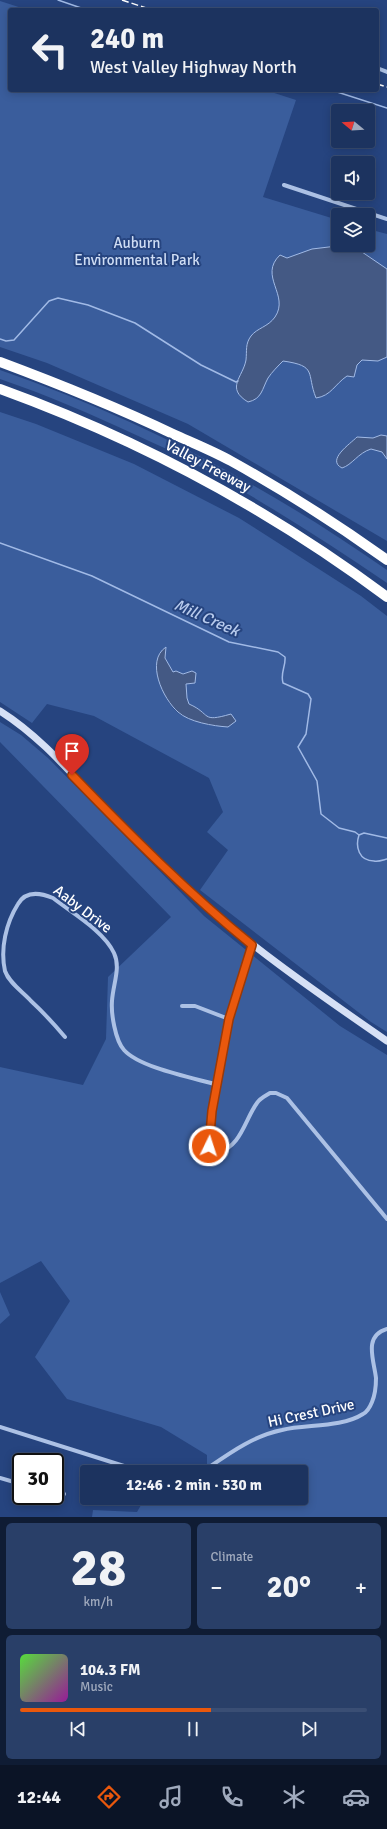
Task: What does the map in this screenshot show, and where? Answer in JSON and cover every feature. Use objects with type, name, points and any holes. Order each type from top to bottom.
[{"type":"highway","name":"Valley Freeway","points":[[0,362],[114,406],[230,460],[288,494],[358,539],[387,560]]},
{"type":"highway","name":"Valley Freeway","points":[[0,389],[114,436],[217,487],[272,519],[342,564],[387,597]]},
{"type":"main road","points":[[0,711],[33,735],[174,877],[211,911],[252,945],[387,1041]]},
{"type":"street","points":[[284,185],[387,219]]},
{"type":"street","name":"Aaby Drive","points":[[65,1037],[5,972],[2,953],[6,926],[19,901],[36,893],[44,894],[53,898],[109,943],[117,964],[112,1010],[115,1027],[123,1050],[154,1067],[218,1085]]},
{"type":"street","points":[[0,924],[6,926]]},
{"type":"street","points":[[252,945],[229,1019],[208,1139],[209,1146],[212,1150],[218,1152],[230,1147],[236,1140],[257,1102],[270,1093],[276,1093],[287,1098],[387,1219]]},
{"type":"street","points":[[182,1006],[195,1006],[229,1019]]},
{"type":"street","name":"Hi Crest Drive","points":[[213,1465],[250,1441],[270,1433],[292,1428],[346,1421],[364,1414],[368,1410],[373,1398],[376,1385],[372,1341],[378,1333],[387,1329]]},
{"type":"street","points":[[0,1427],[121,1465]]},
{"type":"street","points":[[0,1478],[12,1481]]},
{"type":"green space","name":"Auburn Environmental Park","points":[[0,1],[22,8],[8,8],[8,92],[271,92],[296,100],[263,197],[331,218],[331,252],[375,252],[375,231],[387,234],[387,541],[188,424],[47,363],[0,347]]},
{"type":"green space","points":[[0,370],[51,389],[151,432],[248,482],[342,539],[387,570],[387,583],[291,520],[185,458],[86,412],[0,379]]},
{"type":"green space","points":[[0,412],[36,424],[134,464],[239,518],[361,596],[387,616],[387,1032],[371,1022],[200,890],[228,850],[207,832],[223,812],[209,778],[94,716],[47,704],[32,723],[0,702]],"holes":[[[166,647],[165,658],[173,672],[176,671],[182,674],[192,671],[186,687],[186,695],[189,704],[210,717],[215,718],[231,714],[213,726],[183,716],[177,712],[164,694],[156,665]]]},
{"type":"green space","points":[[0,722],[21,735],[48,758],[204,916],[340,1026],[387,1055],[387,1517],[92,1517],[93,1510],[137,1512],[141,1505],[308,1505],[308,1465],[207,1465],[207,1455],[161,1427],[67,1399],[35,1357],[70,1301],[41,1261],[0,1283],[0,1067],[83,1085],[106,1039],[108,977],[171,917],[0,742]]},
{"type":"green space","points":[[0,1292],[10,1315],[0,1324]]},
{"type":"shaded area","points":[[331,247],[331,252],[362,252],[387,269],[387,357],[378,361],[362,360],[357,365],[354,377],[347,376],[325,395],[316,398],[309,372],[306,368],[302,365],[283,361],[268,378],[259,396],[253,401],[248,402],[241,397],[236,387],[246,360],[249,339],[253,333],[275,317],[279,309],[279,301],[272,270],[274,263],[280,255],[287,258],[312,249]]},
{"type":"shaded area","points":[[381,435],[387,436],[387,459],[382,452],[371,449],[362,453],[342,468],[338,465],[337,461],[341,452],[357,437],[373,438]]},
{"type":"shaded area","points":[[166,647],[165,658],[173,672],[176,671],[183,674],[192,671],[196,673],[195,683],[186,684],[189,704],[207,716],[215,718],[231,714],[236,721],[228,727],[202,723],[188,718],[172,706],[158,680],[157,661],[160,653]]},
{"type":"waterway","points":[[58,0],[81,8]]},
{"type":"waterway","points":[[337,92],[387,108]]},
{"type":"waterway","points":[[0,339],[6,341],[14,340],[49,301],[58,298],[88,305],[135,323],[201,365],[236,382],[238,381]]},
{"type":"waterway","name":"Mill Creek","points":[[0,543],[92,576],[229,642],[278,652],[285,657],[282,676],[283,683],[308,694],[311,699],[306,734],[298,747],[317,781],[321,814],[339,828],[355,832],[359,835],[358,848],[359,852],[365,859],[376,861],[387,859]]},
{"type":"waterway","points":[[359,835],[364,833],[387,838]]},
{"type":"railway","points":[[122,0],[146,8]]},
{"type":"railway","points":[[379,85],[387,87]]},
{"type":"route","points":[[72,775],[117,822],[174,877],[211,911],[252,945],[241,976],[229,1019],[212,1111],[208,1139],[209,1146]]}]
